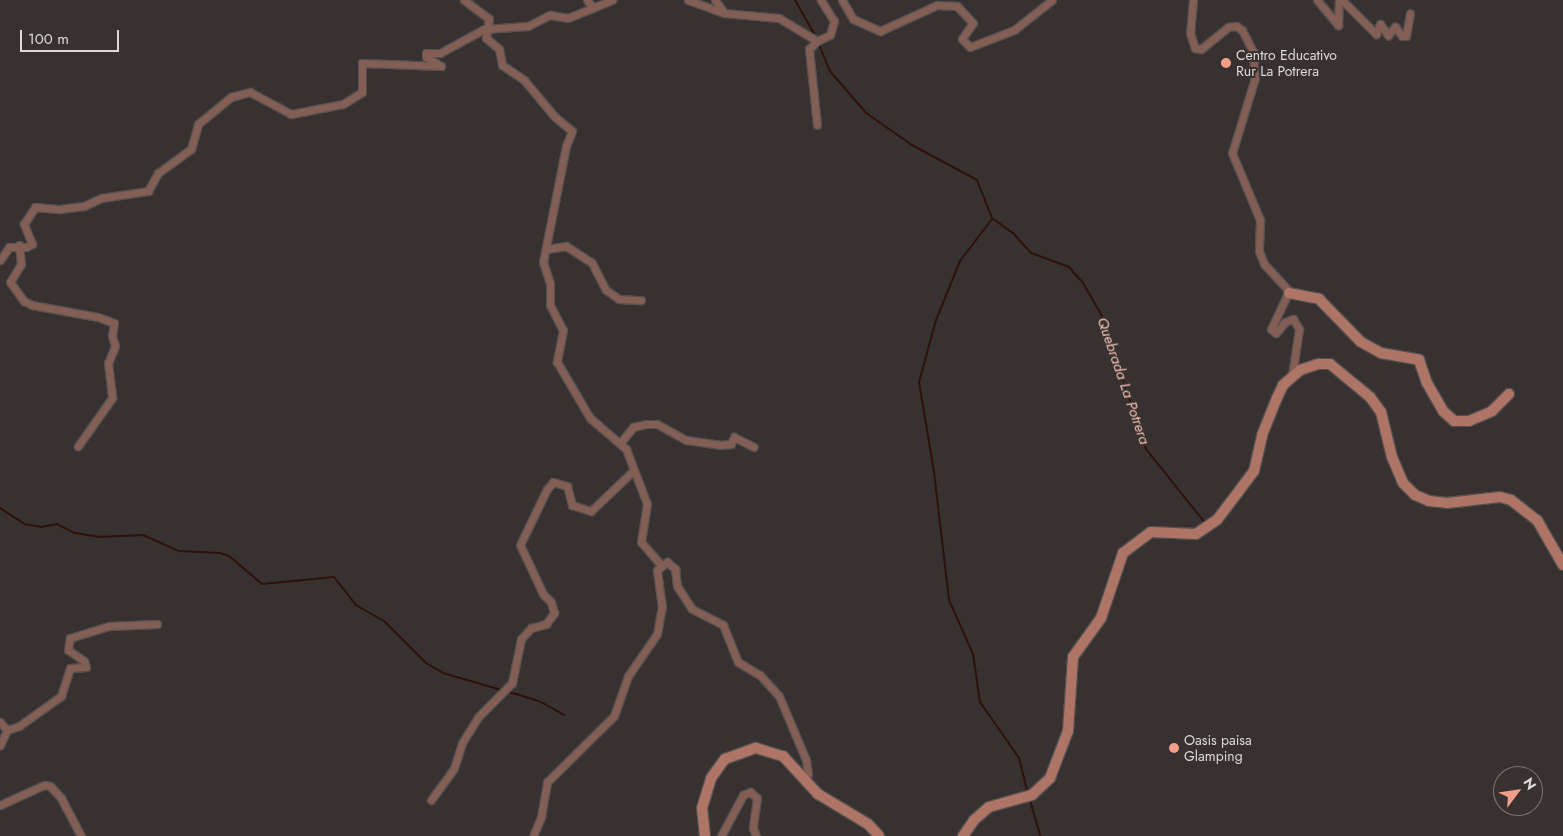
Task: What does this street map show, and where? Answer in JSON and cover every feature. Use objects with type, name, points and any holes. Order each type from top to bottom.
[{"type":"main road","points":[[1289,293],[1319,299],[1361,342],[1381,353],[1419,360],[1431,390],[1443,411],[1454,421],[1470,421],[1492,411],[1509,394]]},
{"type":"main road","points":[[963,836],[974,820],[989,807],[1028,796],[1044,786],[1058,763],[1068,731],[1073,657],[1101,618],[1123,553],[1151,532],[1196,534],[1217,520],[1254,470],[1267,420],[1283,385],[1292,376],[1319,364],[1330,364],[1342,371],[1381,412],[1392,457],[1403,483],[1415,495],[1429,501],[1447,503],[1500,497],[1511,500],[1537,520],[1563,565]]},
{"type":"main road","points":[[705,836],[702,808],[706,790],[725,760],[756,748],[769,750],[796,766],[804,779],[818,794],[868,824],[879,836]]},
{"type":"street","points":[[464,0],[489,19],[486,38],[500,49],[502,65],[524,80],[554,116],[572,130],[566,146],[543,262],[550,284],[550,305],[563,330],[557,362],[590,418],[621,442],[634,470],[647,504],[640,542],[661,565],[671,565],[677,586],[692,609],[723,626],[738,662],[760,675],[779,696],[806,760],[808,774],[804,779]]},
{"type":"street","points":[[587,0],[593,8]]},
{"type":"street","points":[[0,260],[3,251],[19,245],[26,247],[32,244],[24,224],[35,207],[60,209],[84,206],[100,198],[148,191],[158,173],[190,149],[198,124],[231,97],[250,92],[291,114],[343,104],[362,92],[361,64],[441,66],[426,58],[426,52],[440,53],[488,29],[528,26],[550,15],[568,18],[612,0]]},
{"type":"street","points":[[688,0],[724,13],[770,16],[820,41]]},
{"type":"street","points":[[715,0],[724,13]]},
{"type":"street","points":[[842,0],[853,19],[880,31],[937,5],[957,6],[973,23],[962,39],[970,46],[1014,30],[1052,0]]},
{"type":"street","points":[[1193,0],[1190,33],[1195,48],[1201,49],[1228,27],[1236,26],[1242,30],[1253,52],[1255,78],[1232,153],[1260,220],[1259,251],[1264,264],[1289,293],[1270,327],[1276,333],[1290,319],[1297,322],[1300,339],[1292,362],[1292,376]]},
{"type":"street","points":[[1317,0],[1338,25],[1339,2],[1344,1],[1376,34],[1380,24],[1388,35],[1395,27],[1402,36],[1406,36],[1410,13]]},
{"type":"street","points":[[817,125],[809,49],[830,35],[834,21],[823,1]]},
{"type":"street","points":[[19,245],[21,264],[10,282],[13,290],[24,300],[32,305],[98,317],[114,323],[112,336],[115,346],[108,362],[112,398],[78,446]]},
{"type":"street","points":[[547,249],[566,246],[592,263],[606,290],[619,299],[641,300]]},
{"type":"street","points":[[621,442],[633,427],[657,424],[686,440],[720,445],[731,444],[734,437],[754,447]]},
{"type":"street","points":[[431,800],[454,768],[462,743],[478,717],[512,683],[521,639],[531,628],[546,624],[554,614],[551,602],[541,590],[520,545],[546,490],[553,482],[567,486],[572,505],[591,511],[634,470]]},
{"type":"street","points":[[533,836],[541,817],[547,782],[614,716],[628,676],[657,634],[661,623],[657,570],[661,565]]},
{"type":"street","points":[[0,745],[7,730],[19,726],[61,696],[70,668],[86,667],[84,661],[68,650],[70,638],[109,626],[157,624]]},
{"type":"street","points":[[0,722],[7,730]]},
{"type":"street","points":[[0,805],[44,785],[50,786],[56,791],[81,836]]},
{"type":"street","points":[[721,836],[744,795],[750,792],[756,798],[753,828],[756,836]]},
{"type":"waterway","name":"Quebrada La Potrera","points":[[795,0],[816,37]]},
{"type":"waterway","name":"Quebrada La Potrera","points":[[818,42],[830,71],[866,113],[912,145],[977,180],[992,218],[1014,234],[1031,253],[1069,267],[1083,283],[1102,316],[1146,449],[1205,523]]},
{"type":"waterway","points":[[992,219],[960,261],[936,320],[919,382],[934,472],[949,600],[973,654],[980,702],[1019,758],[1028,793]]},
{"type":"waterway","points":[[0,508],[25,524],[41,527],[57,524],[75,533],[99,537],[143,535],[179,551],[220,553],[229,556],[262,584],[334,577],[356,605],[385,622],[426,663],[443,673],[502,690]]},
{"type":"waterway","points":[[506,691],[539,701],[564,715]]},
{"type":"waterway","points":[[1030,800],[1040,836]]},
{"type":"place","name":"Centro Educativo Rur La Potrera","points":[[1226,63]]},
{"type":"place","name":"Oasis paisa Glamping","points":[[1174,748]]}]
